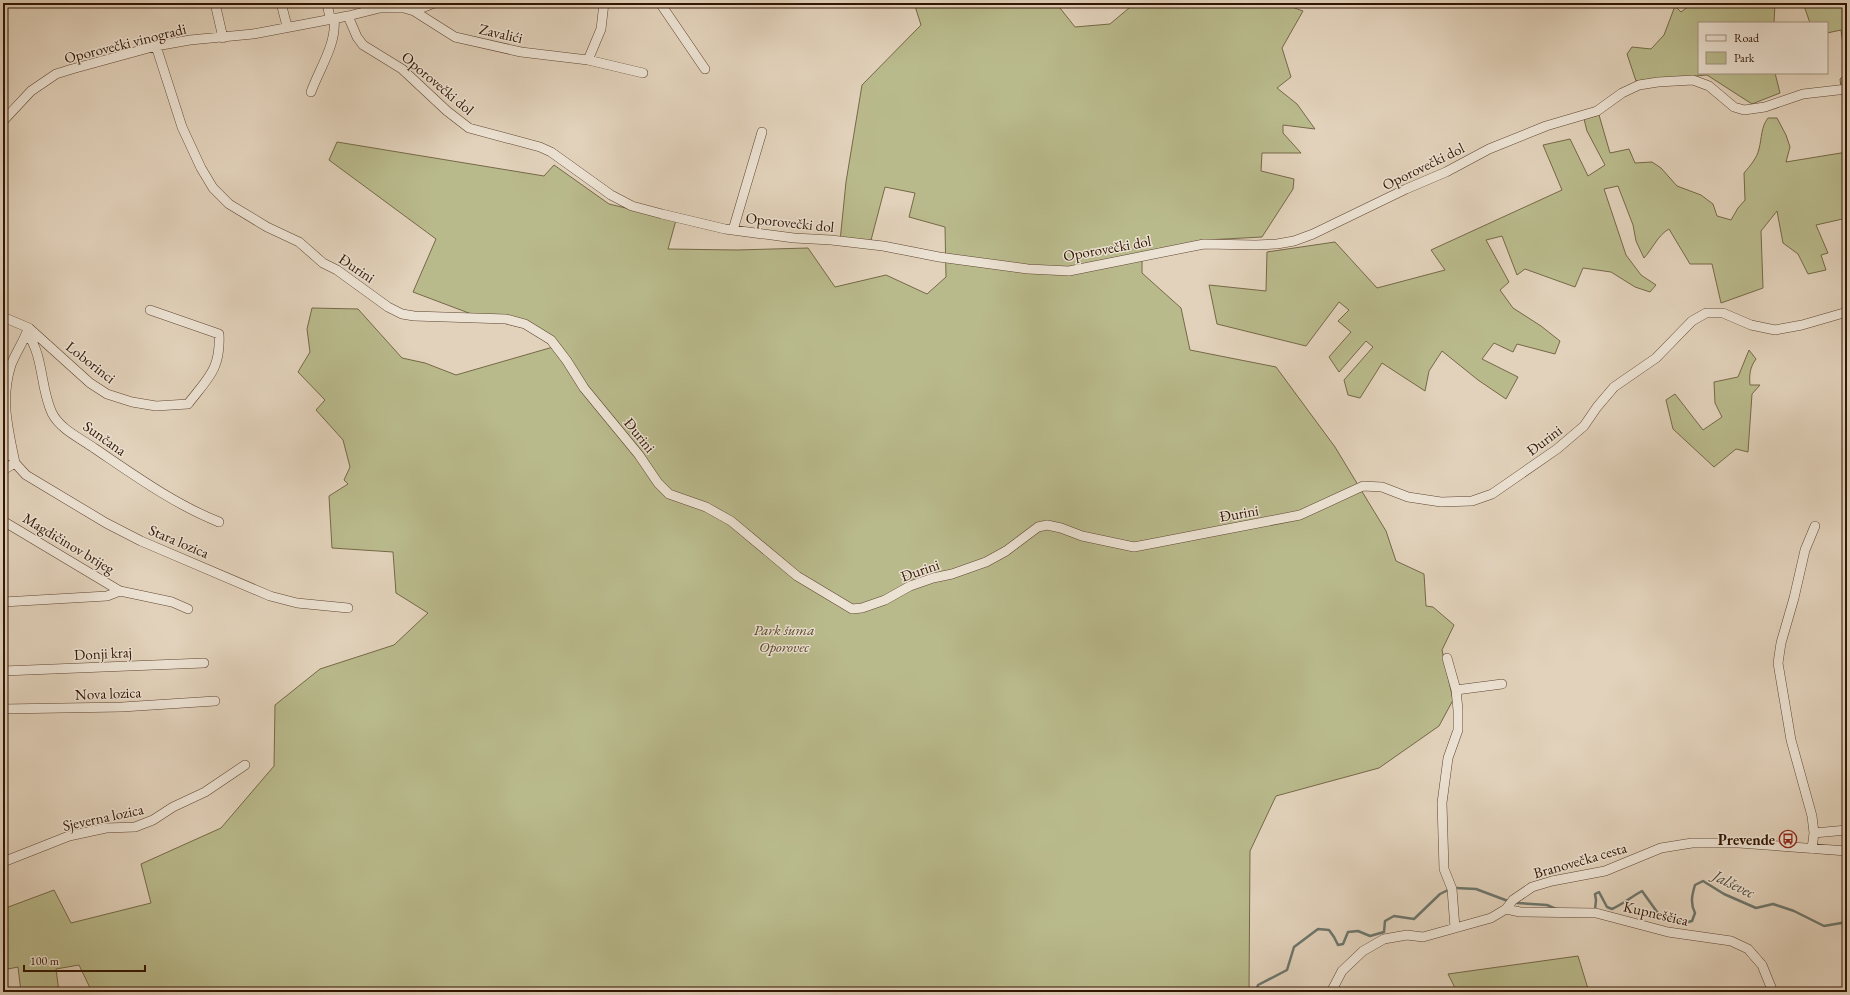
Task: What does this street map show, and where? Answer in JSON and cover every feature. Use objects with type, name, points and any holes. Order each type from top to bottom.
[{"type":"street","points":[[215,3],[223,38]]},
{"type":"street","points":[[281,3],[287,26]]},
{"type":"street","points":[[311,92],[332,45],[336,28],[327,3]]},
{"type":"street","points":[[414,12],[434,3]]},
{"type":"street","points":[[588,60],[600,29],[604,3]]},
{"type":"street","points":[[660,3],[705,70]]},
{"type":"street","name":"Oporovečki vinogradi","points":[[3,121],[31,91],[56,74],[156,46],[190,40],[253,34],[287,26],[348,16],[379,5],[404,8],[414,12]]},
{"type":"street","name":"Zavalići","points":[[414,12],[455,37],[521,52],[588,60],[643,73]]},
{"type":"street","name":"Oporovečki dol","points":[[348,16],[363,45],[402,69],[447,111],[469,128],[540,147],[551,152],[595,185],[632,206],[733,230],[794,238],[830,240],[883,246],[1028,270],[1069,271],[1204,244],[1256,245],[1277,244],[1294,241],[1446,172],[1489,149],[1546,126],[1598,111],[1622,92],[1639,85],[1658,82],[1693,80],[1709,86],[1734,107],[1744,110],[1765,107],[1803,94],[1847,89]]},
{"type":"street","name":"Đurini","points":[[156,46],[182,127],[188,141],[201,168],[213,188],[229,204],[267,227],[299,242],[323,263],[337,270],[388,308],[402,314],[414,316],[506,319],[525,324],[550,340],[567,361],[584,388],[639,455],[658,483],[669,494],[682,500],[706,507],[731,521],[797,576],[852,609],[862,608],[885,600],[910,586],[933,578],[952,574],[986,562],[1006,551],[1038,527],[1047,525],[1061,528],[1082,536],[1134,546],[1300,515],[1363,486],[1382,486],[1408,497],[1441,502],[1472,501],[1492,494],[1557,449],[1584,426],[1597,407],[1614,387],[1639,372],[1656,358],[1692,322],[1706,313],[1723,314],[1751,325],[1775,330],[1802,325],[1847,312]]},
{"type":"street","points":[[733,230],[762,132]]},
{"type":"street","name":"Loborinci","points":[[3,317],[28,330],[90,383],[107,394],[132,402],[156,406],[188,404],[213,372],[220,352],[219,334],[150,310]]},
{"type":"street","points":[[14,460],[5,417],[4,401],[11,366],[28,330]]},
{"type":"street","name":"Sunčana","points":[[28,330],[35,348],[48,404],[60,424],[138,478],[196,513],[219,522]]},
{"type":"street","points":[[3,454],[14,460]]},
{"type":"street","points":[[3,470],[14,460]]},
{"type":"street","name":"Stara lozica","points":[[14,460],[26,475],[106,523],[141,541],[270,596],[298,603],[348,608]]},
{"type":"street","name":"Magdičinov brijeg","points":[[3,521],[120,591]]},
{"type":"street","points":[[1812,849],[1814,833],[1812,816],[1791,740],[1778,663],[1781,643],[1794,598],[1805,550],[1815,526]]},
{"type":"street","points":[[3,602],[107,596],[120,591],[172,602],[188,609]]},
{"type":"street","points":[[1447,658],[1456,690],[1458,730],[1448,758],[1442,803],[1444,869],[1452,889],[1455,928]]},
{"type":"street","name":"Donji kraj","points":[[3,671],[204,662]]},
{"type":"street","points":[[1456,690],[1502,684]]},
{"type":"street","name":"Nova lozica","points":[[3,709],[122,707],[215,701]]},
{"type":"street","name":"Sjeverna lozica","points":[[3,862],[69,836],[106,828],[135,827],[153,820],[173,807],[205,792],[245,765]]},
{"type":"street","points":[[1814,833],[1847,830]]},
{"type":"street","name":"Branovečka cesta","points":[[1331,992],[1342,971],[1363,951],[1384,939],[1407,935],[1423,937],[1491,918],[1532,887],[1552,881],[1605,871],[1661,848],[1692,843],[1739,843],[1847,851]]},
{"type":"street","name":"Kupneščica","points":[[1510,905],[1520,912],[1596,913],[1668,932],[1731,940],[1748,949],[1762,965],[1773,992]]},
{"type":"green space","name":"Park šuma Oporovec","points":[[914,3],[1056,3],[1075,27],[1110,24],[1135,3],[1281,3],[1303,11],[1282,48],[1291,77],[1277,88],[1297,104],[1315,129],[1283,125],[1283,133],[1301,153],[1262,153],[1261,171],[1294,179],[1293,189],[1262,237],[1206,240],[1142,253],[1142,273],[1181,308],[1190,350],[1276,367],[1335,447],[1386,531],[1396,561],[1424,574],[1426,606],[1433,607],[1454,625],[1442,650],[1453,700],[1439,726],[1379,768],[1276,796],[1250,851],[1249,992],[92,992],[79,965],[56,969],[59,992],[21,992],[18,967],[3,970],[3,909],[54,890],[71,923],[151,903],[141,864],[221,828],[274,766],[275,705],[320,669],[394,645],[428,613],[396,593],[393,552],[332,548],[329,496],[348,484],[344,480],[350,467],[343,440],[316,410],[325,400],[298,372],[310,352],[307,329],[312,308],[358,309],[402,358],[425,363],[456,375],[553,347],[528,329],[482,318],[413,292],[436,239],[329,160],[337,142],[544,176],[554,165],[609,204],[676,220],[668,249],[737,250],[808,248],[835,287],[886,275],[927,294],[946,277],[945,227],[909,217],[915,193],[885,187],[870,244],[840,241],[846,182],[862,85],[921,25]]},
{"type":"green space","points":[[1693,3],[1775,3],[1774,22],[1698,22],[1698,74],[1775,74],[1780,93],[1752,104],[1707,75],[1636,81],[1627,54],[1632,47],[1651,49],[1664,35],[1675,6],[1681,12]]},
{"type":"green space","points":[[1803,3],[1847,3],[1847,71],[1841,30],[1828,33],[1828,22],[1810,22]]},
{"type":"green space","points":[[1847,72],[1847,86],[1841,87],[1840,79]]},
{"type":"green space","points":[[1599,115],[1610,153],[1629,149],[1635,163],[1652,162],[1661,168],[1677,186],[1701,195],[1713,204],[1717,216],[1731,220],[1745,200],[1744,173],[1757,156],[1763,129],[1768,118],[1777,118],[1786,135],[1790,147],[1786,162],[1847,152],[1847,218],[1816,225],[1828,253],[1821,255],[1826,270],[1808,274],[1798,254],[1783,243],[1777,211],[1761,231],[1763,288],[1721,303],[1712,264],[1690,264],[1669,229],[1659,238],[1644,258],[1636,241],[1633,225],[1618,186],[1604,189],[1626,255],[1641,275],[1656,285],[1650,292],[1635,287],[1611,272],[1583,268],[1575,287],[1525,269],[1517,275],[1502,236],[1486,240],[1509,282],[1500,290],[1513,308],[1541,326],[1560,341],[1555,354],[1517,344],[1513,352],[1494,343],[1482,359],[1518,377],[1506,399],[1478,380],[1442,351],[1429,371],[1425,391],[1382,363],[1360,398],[1348,395],[1344,380],[1373,347],[1366,341],[1339,372],[1329,357],[1351,332],[1338,321],[1349,310],[1339,302],[1306,346],[1217,324],[1209,285],[1266,291],[1267,252],[1335,242],[1377,288],[1445,270],[1431,250],[1562,190],[1543,145],[1570,139],[1588,176],[1605,165],[1587,131],[1584,119]]},
{"type":"green space","points":[[1749,350],[1756,359],[1750,371],[1750,385],[1760,385],[1752,394],[1748,452],[1736,449],[1714,467],[1673,429],[1666,400],[1675,394],[1703,430],[1722,417],[1715,403],[1714,382],[1738,377]]},
{"type":"green space","points":[[1578,956],[1589,992],[1457,992],[1448,974]]},
{"type":"waterway","points":[[3,13],[7,30],[3,48]]},
{"type":"waterway","name":"Jalševec","points":[[1593,910],[1595,910],[1595,894],[1599,892],[1607,907],[1612,909],[1642,891],[1660,916],[1675,919],[1684,923],[1692,921],[1695,913],[1692,902],[1695,885],[1703,881],[1724,894],[1756,908],[1773,904],[1794,911],[1824,926],[1847,922]]},
{"type":"waterway","name":"Jalševec","points":[[1456,888],[1476,889],[1508,901]]},
{"type":"waterway","name":"Jalševec","points":[[1256,992],[1258,985],[1287,970],[1294,947],[1318,929],[1329,930],[1338,945],[1343,944],[1348,932],[1358,931],[1370,936],[1384,932],[1385,921],[1394,916],[1414,919],[1440,894],[1450,889]]},
{"type":"waterway","name":"Jalševec","points":[[1517,903],[1547,905],[1556,909]]},
{"type":"place","name":"Prevende","points":[[1788,839]]}]
